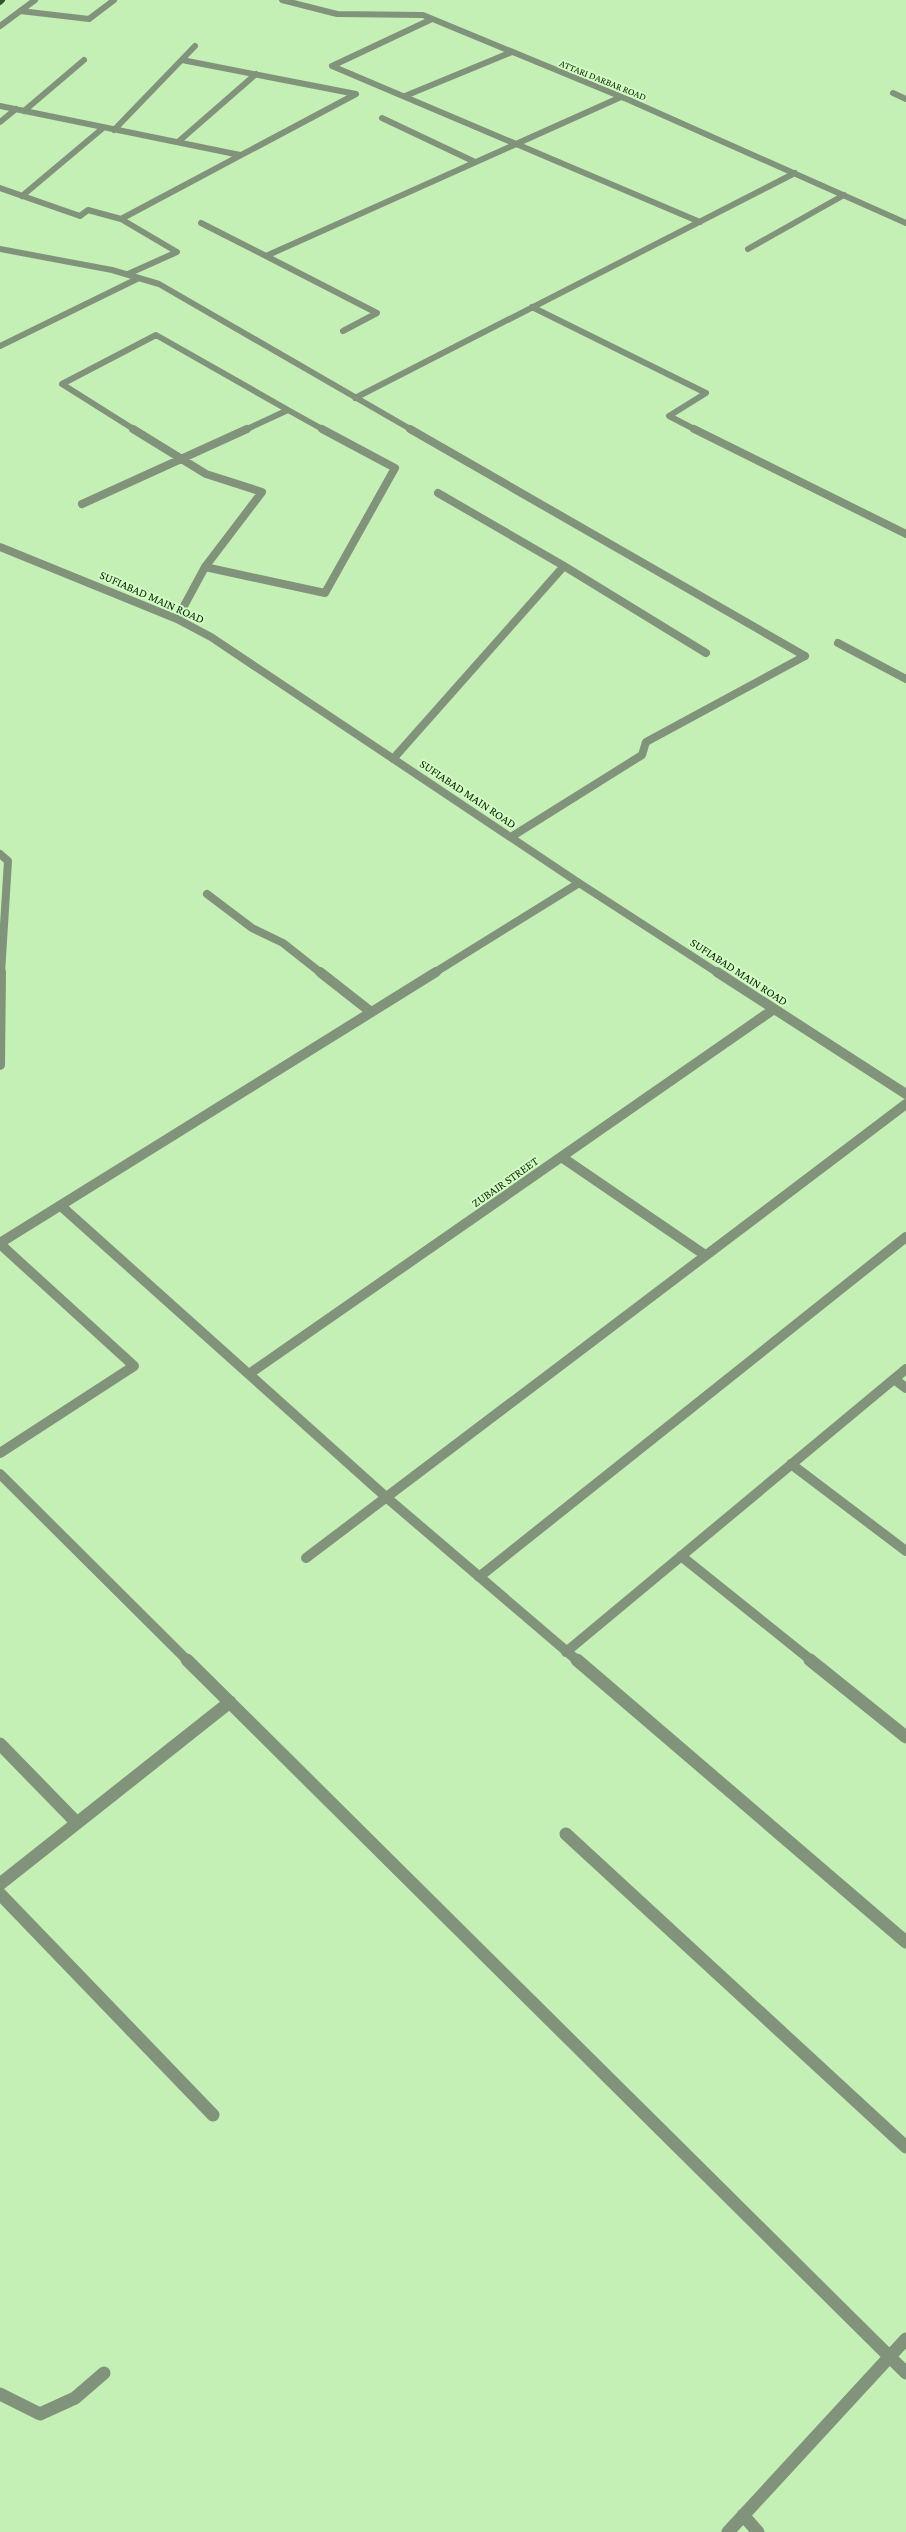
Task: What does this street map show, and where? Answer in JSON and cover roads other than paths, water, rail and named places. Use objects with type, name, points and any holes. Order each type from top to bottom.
[{"type":"street","points":[[0,26],[35,0]]},
{"type":"street","points":[[20,11],[89,19],[114,0]]},
{"type":"street","name":"ATTARI DARBAR ROAD","points":[[282,0],[337,14],[423,15],[622,97],[906,222]]},
{"type":"street","points":[[432,19],[332,66],[518,143],[700,222]]},
{"type":"street","points":[[114,130],[195,46]]},
{"type":"street","points":[[405,96],[512,52]]},
{"type":"street","points":[[24,110],[84,60]]},
{"type":"street","points":[[121,219],[356,94],[182,60]]},
{"type":"street","points":[[178,142],[256,74]]},
{"type":"street","points":[[893,93],[906,99]]},
{"type":"street","points":[[266,256],[622,97]]},
{"type":"street","points":[[0,106],[240,155]]},
{"type":"street","points":[[0,122],[16,109]]},
{"type":"street","points":[[382,118],[475,162]]},
{"type":"street","points":[[22,196],[103,128]]},
{"type":"street","points":[[355,398],[795,173]]},
{"type":"street","points":[[0,188],[80,216],[88,210],[121,219],[177,252],[128,274]]},
{"type":"street","points":[[748,249],[844,195]]},
{"type":"street","points":[[201,224],[377,313],[343,330]]},
{"type":"street","points":[[0,248],[128,274],[159,284],[805,656],[646,742],[642,755],[511,837]]},
{"type":"street","points":[[0,346],[139,278]]},
{"type":"street","points":[[532,307],[706,393],[669,416],[906,534]]},
{"type":"street","points":[[177,619],[205,567],[262,492],[206,474],[62,384],[156,335],[288,410],[395,468],[325,593],[205,567]]},
{"type":"street","points":[[82,504],[183,460],[288,410]]},
{"type":"street","points":[[438,493],[564,566],[706,653]]},
{"type":"street","name":"SUFIABAD MAIN ROAD","points":[[0,547],[177,619],[211,637],[579,883],[906,1094]]},
{"type":"street","points":[[393,759],[564,566]]},
{"type":"street","points":[[838,643],[906,679]]},
{"type":"street","points":[[0,854],[8,861],[1,951],[0,1065]]},
{"type":"street","points":[[0,1453],[134,1366],[0,1244],[579,883]]},
{"type":"street","points":[[207,894],[252,928],[283,943],[372,1012]]},
{"type":"street","name":"ZUBAIR STREET","points":[[249,1374],[563,1158],[774,1009]]},
{"type":"street","points":[[306,1558],[906,1104]]},
{"type":"street","points":[[563,1158],[705,1255]]},
{"type":"street","points":[[60,1206],[386,1497],[906,1942]]},
{"type":"street","points":[[479,1577],[906,1237]]},
{"type":"street","points":[[566,1652],[906,1369]]},
{"type":"street","points":[[894,1379],[906,1388]]},
{"type":"street","points":[[791,1464],[906,1551]]},
{"type":"street","points":[[0,1474],[906,2373]]},
{"type":"street","points":[[681,1556],[906,1737]]},
{"type":"street","points":[[0,1884],[230,1702]]},
{"type":"street","points":[[0,1744],[77,1823]]},
{"type":"street","points":[[566,1834],[906,2147]]},
{"type":"street","points":[[0,1894],[213,2115]]},
{"type":"street","points":[[728,2532],[906,2339]]},
{"type":"street","points":[[0,2394],[40,2414],[62,2406],[78,2397],[104,2373]]},
{"type":"street","points":[[743,2515],[758,2532]]}]
